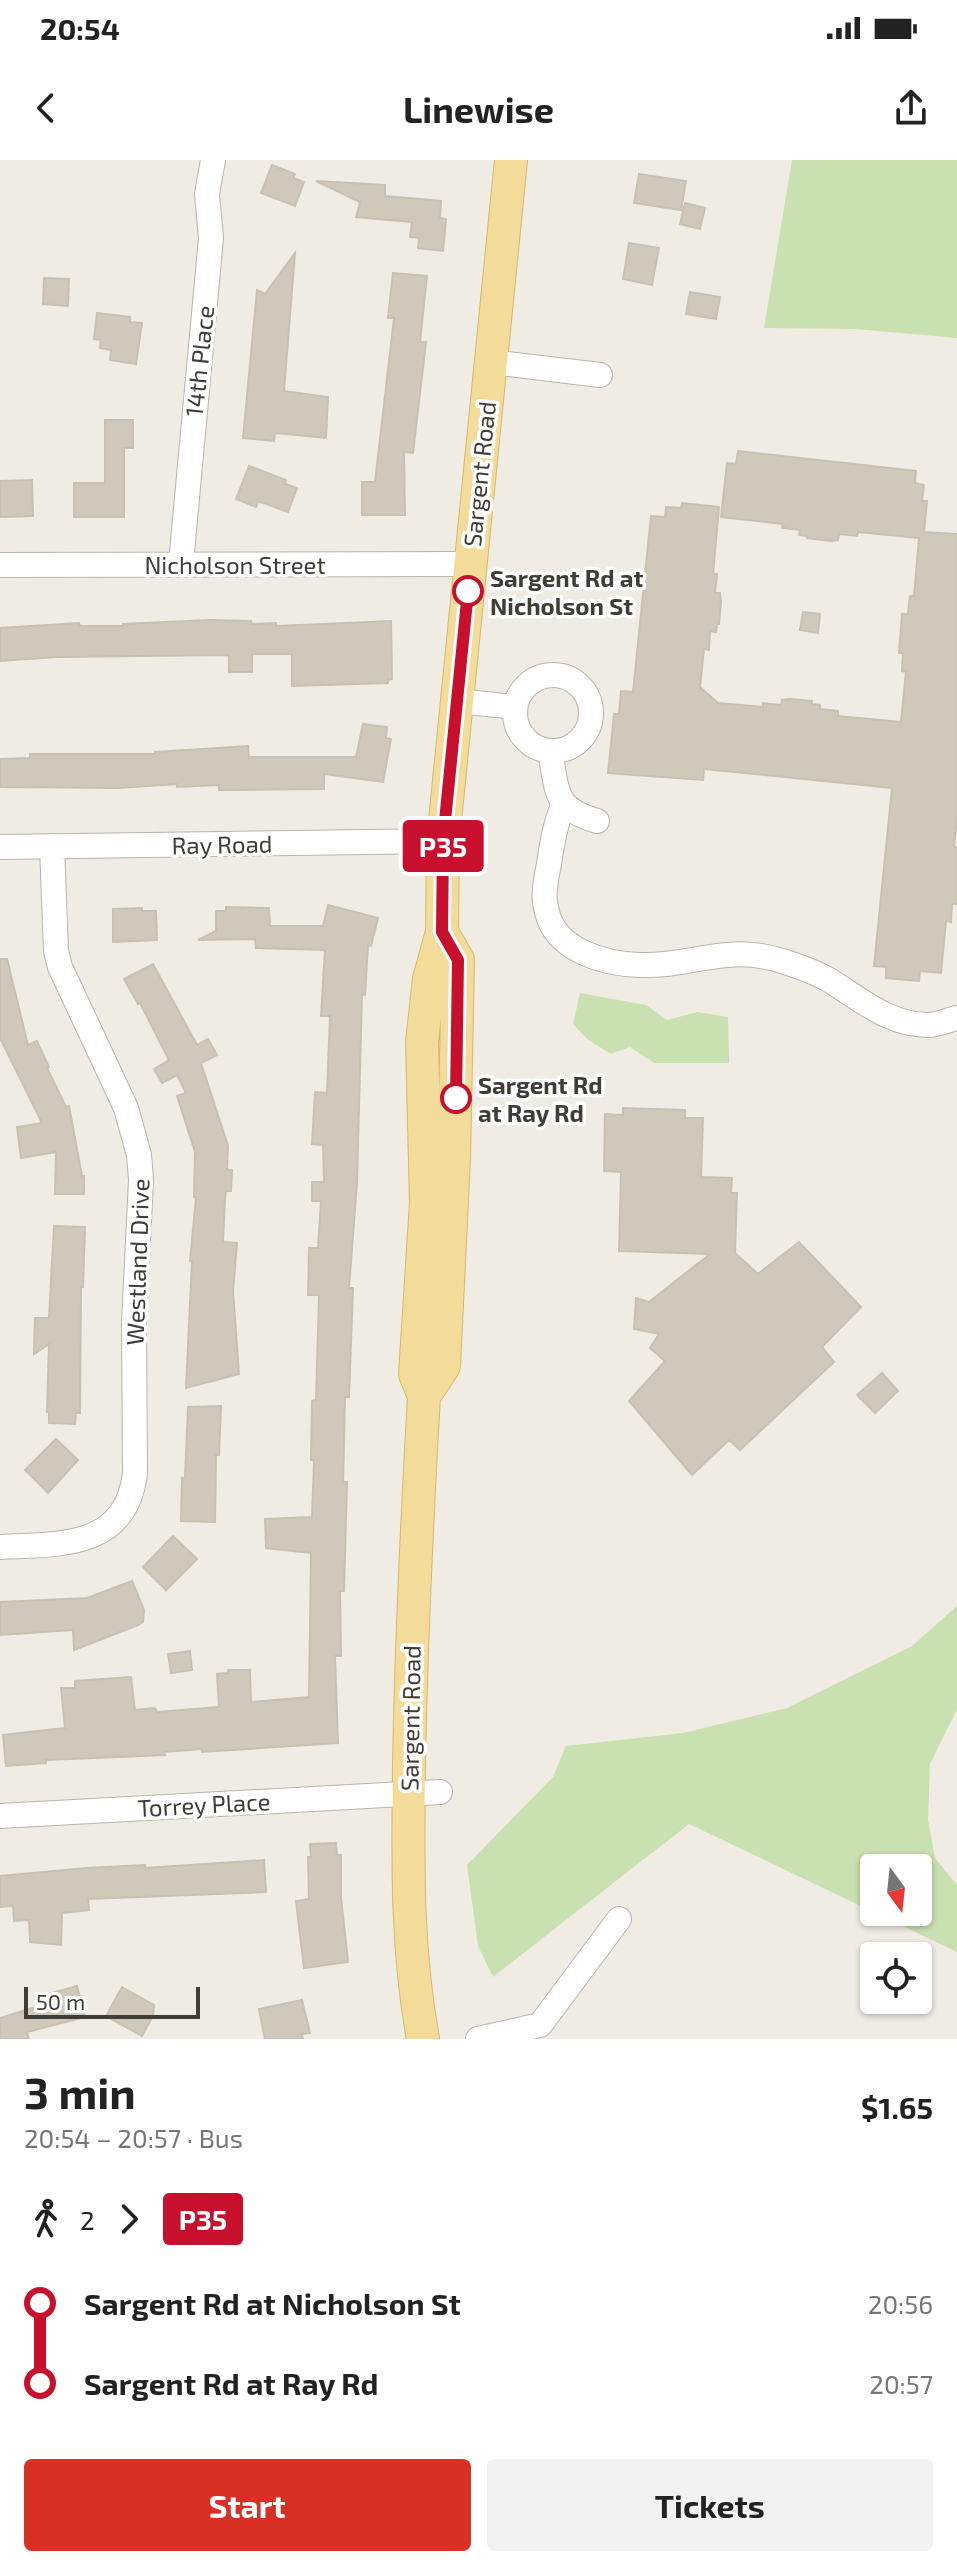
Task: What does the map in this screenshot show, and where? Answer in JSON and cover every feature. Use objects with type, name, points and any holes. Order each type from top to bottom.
[{"type":"main road","name":"Sargent Road","points":[[423,2039],[409,1944],[425,1792],[411,1631],[424,1396],[444,1366],[454,1159],[458,960],[442,932],[443,841],[511,160]]},
{"type":"street","name":"14th Place","points":[[181,563],[211,238],[207,194],[213,160]]},
{"type":"street","points":[[491,362],[600,375]]},
{"type":"street","name":"Nicholson Street","points":[[0,565],[470,564]]},
{"type":"street","points":[[561,675],[582,688],[592,712],[590,725],[575,745],[550,752],[527,742],[515,720],[515,707],[526,686],[536,679],[561,675]]},
{"type":"street","points":[[457,701],[515,707]]},
{"type":"street","points":[[550,752],[563,805],[553,831],[544,895],[547,914],[558,935],[578,951],[613,963],[643,966],[719,954],[749,954],[779,960],[826,978],[900,1022],[930,1025],[957,1018]]},
{"type":"street","points":[[563,805],[578,816],[597,821]]},
{"type":"street","name":"Ray Road","points":[[0,847],[443,841]]},
{"type":"street","name":"Westland Drive","points":[[0,1547],[66,1543],[85,1539],[105,1529],[127,1504],[135,1473],[134,1322],[141,1180],[139,1155],[126,1108],[60,967],[56,951],[52,846]]},
{"type":"street","name":"Torrey Place","points":[[0,1816],[425,1792]]},
{"type":"street","points":[[478,2039],[540,2025],[619,1919]]},
{"type":"green space","points":[[792,160],[957,160],[957,338],[855,329],[764,328]]},
{"type":"green space","points":[[580,993],[646,1005],[667,1020],[697,1012],[728,1017],[729,1063],[654,1063],[630,1047],[611,1054],[587,1039],[573,1024]]},
{"type":"green space","points":[[957,1606],[957,1709],[930,1764],[928,1820],[935,1858],[957,1885],[957,1952],[903,1926],[932,1926],[932,1854],[860,1854],[860,1906],[689,1824],[493,1977],[478,1946],[467,1865],[553,1777],[566,1746],[683,1733],[787,1708],[912,1646]]},
{"type":"building","points":[[272,165],[295,174],[293,178],[304,182],[295,206],[261,193]]},
{"type":"building","points":[[639,174],[686,181],[681,210],[634,203]]},
{"type":"building","points":[[316,181],[385,185],[385,196],[441,201],[440,218],[446,219],[443,251],[418,248],[419,238],[410,237],[412,222],[356,217],[360,202]]},
{"type":"building","points":[[685,203],[705,208],[700,229],[680,224]]},
{"type":"building","points":[[629,243],[659,248],[652,285],[623,279]]},
{"type":"building","points":[[295,253],[284,391],[328,397],[326,438],[275,433],[274,441],[243,438],[257,290],[265,294]]},
{"type":"building","points":[[393,273],[427,276],[420,342],[426,342],[413,453],[404,452],[405,515],[362,515],[362,482],[375,482],[394,318],[388,318]]},
{"type":"building","points":[[44,278],[69,279],[68,306],[43,304]]},
{"type":"building","points":[[690,292],[720,297],[716,319],[686,314]]},
{"type":"building","points":[[97,313],[130,317],[130,322],[142,323],[136,364],[110,360],[111,350],[100,348],[101,340],[94,339]]},
{"type":"building","points":[[105,420],[133,420],[133,448],[124,448],[124,517],[74,517],[74,483],[105,483]]},
{"type":"building","points":[[738,451],[916,471],[915,483],[924,485],[922,501],[927,501],[924,532],[957,534],[957,817],[954,847],[957,847],[957,904],[952,904],[951,922],[946,921],[941,973],[920,971],[919,981],[886,978],[886,967],[874,966],[892,788],[704,769],[703,780],[608,773],[614,714],[619,714],[621,691],[633,692],[651,516],[665,517],[666,507],[681,508],[682,503],[719,507],[713,574],[717,574],[715,593],[720,593],[719,624],[716,632],[710,631],[709,650],[704,649],[700,687],[718,703],[763,707],[763,703],[781,705],[782,700],[790,699],[812,701],[812,704],[820,705],[820,709],[838,711],[838,716],[901,722],[906,672],[902,671],[903,653],[899,653],[902,614],[908,614],[910,596],[914,596],[919,538],[858,532],[857,536],[839,534],[838,540],[831,541],[807,538],[799,535],[800,530],[782,528],[783,524],[721,517],[727,463],[736,464]]},
{"type":"building","points":[[249,466],[286,480],[285,484],[297,488],[288,512],[258,501],[256,507],[236,499]]},
{"type":"building","points":[[32,480],[33,516],[0,517],[0,481]]},
{"type":"building","points":[[803,612],[820,614],[818,633],[800,630]]},
{"type":"building","points":[[210,620],[276,623],[276,626],[391,621],[392,679],[388,683],[292,686],[292,654],[252,654],[252,672],[229,672],[229,655],[57,657],[0,661],[0,628],[79,623],[80,626],[123,626]]},
{"type":"building","points":[[363,724],[387,727],[386,738],[391,739],[383,782],[324,774],[324,789],[219,790],[219,785],[177,787],[177,784],[119,788],[0,787],[0,759],[30,758],[30,754],[155,754],[248,746],[249,757],[356,757]]},
{"type":"building","points":[[328,905],[378,918],[371,946],[368,945],[365,995],[362,994],[357,1183],[349,1288],[353,1288],[349,1397],[345,1397],[343,1482],[347,1482],[344,1591],[340,1591],[341,1656],[335,1656],[338,1743],[202,1752],[202,1749],[164,1752],[165,1755],[46,1760],[46,1763],[6,1766],[3,1735],[65,1728],[61,1688],[75,1688],[75,1681],[131,1677],[135,1710],[155,1708],[157,1712],[219,1707],[217,1674],[228,1673],[228,1670],[250,1670],[251,1702],[309,1697],[311,1553],[266,1548],[265,1519],[312,1517],[312,1401],[316,1400],[319,1295],[308,1295],[309,1248],[318,1248],[321,1201],[312,1201],[312,1182],[324,1182],[323,1145],[312,1144],[315,1092],[327,1093],[330,1016],[321,1016],[325,950],[256,948],[255,939],[198,940],[216,931],[216,911],[226,911],[226,907],[269,908],[270,926],[323,926]]},
{"type":"building","points":[[142,908],[142,911],[156,911],[157,940],[113,942],[113,909]]},
{"type":"building","points":[[0,959],[7,959],[28,1045],[37,1041],[66,1107],[69,1106],[84,1176],[84,1194],[55,1194],[56,1152],[21,1158],[17,1127],[42,1123],[0,1038]]},
{"type":"building","points":[[153,964],[197,1045],[208,1039],[217,1055],[201,1063],[228,1146],[227,1170],[232,1170],[231,1191],[226,1191],[225,1198],[223,1242],[237,1243],[233,1291],[239,1374],[186,1388],[190,1261],[196,1197],[195,1152],[177,1096],[186,1093],[177,1075],[162,1083],[154,1069],[169,1060],[124,979]]},
{"type":"building","points":[[623,1108],[685,1110],[685,1118],[703,1118],[701,1177],[732,1178],[731,1193],[737,1193],[735,1253],[758,1274],[799,1242],[861,1307],[822,1347],[834,1362],[740,1450],[729,1440],[692,1475],[629,1401],[665,1361],[650,1348],[659,1334],[634,1329],[636,1298],[649,1302],[710,1254],[619,1251],[621,1172],[604,1171],[605,1114],[623,1115]]},
{"type":"building","points":[[54,1226],[85,1227],[80,1413],[76,1413],[75,1424],[49,1423],[49,1344],[34,1354],[35,1318],[49,1318]]},
{"type":"building","points":[[882,1373],[898,1391],[875,1413],[857,1395]]},
{"type":"building","points":[[221,1406],[219,1455],[216,1455],[215,1522],[181,1521],[188,1407]]},
{"type":"building","points":[[56,1439],[78,1460],[48,1493],[25,1470]]},
{"type":"building","points":[[173,1536],[197,1559],[166,1590],[143,1567]]},
{"type":"building","points":[[132,1581],[144,1610],[143,1622],[138,1625],[74,1650],[73,1630],[0,1635],[0,1602],[87,1598]]},
{"type":"building","points":[[190,1651],[192,1670],[171,1673],[168,1654]]},
{"type":"building","points":[[336,1843],[337,1855],[341,1855],[341,1897],[348,1962],[304,1968],[296,1901],[309,1899],[310,1844]]},
{"type":"building","points":[[264,1860],[266,1892],[88,1899],[89,1910],[62,1913],[61,1945],[30,1942],[29,1920],[14,1921],[13,1906],[0,1907],[0,1876],[86,1868],[145,1865],[145,1868]]},
{"type":"building","points":[[77,1986],[85,2017],[27,2032],[29,2039],[0,2039],[0,2018],[39,2006],[37,1997]]},
{"type":"building","points":[[122,1987],[154,2005],[153,2016],[142,2036],[106,2016]]},
{"type":"building","points":[[302,2000],[310,2033],[302,2034],[303,2039],[265,2039],[259,2009]]},
{"type":"bus line","name":"P35","points":[[456,1098],[458,960],[442,932],[443,841],[468,591]]},
{"type":"place","name":"Sargent Rd at Nicholson St","points":[[468,591]]},
{"type":"place","name":"Sargent Rd at Ray Rd","points":[[456,1098]]}]
